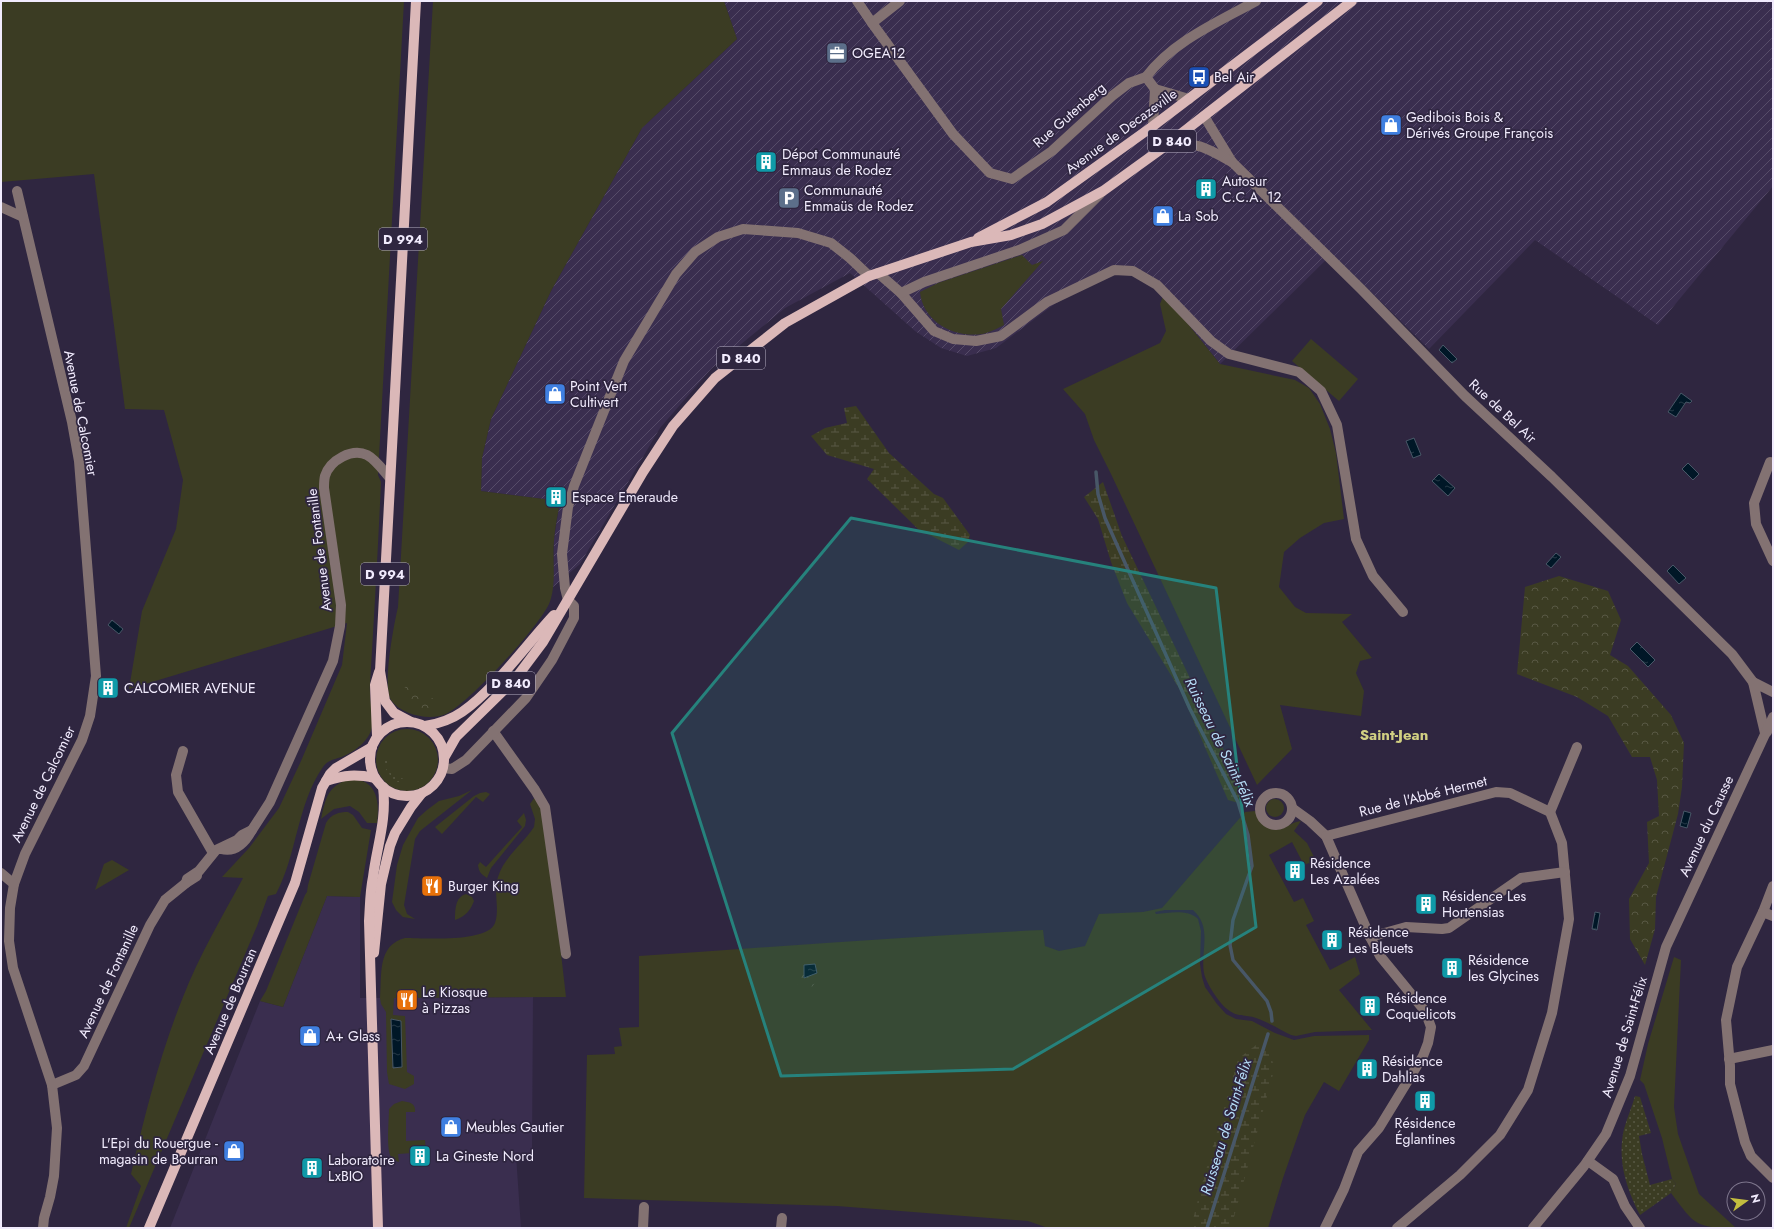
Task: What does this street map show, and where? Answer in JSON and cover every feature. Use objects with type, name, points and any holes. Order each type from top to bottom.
[{"type":"main road","name":"D 994","points":[[411,722],[394,713],[385,701],[380,671],[389,477],[416,1]]},
{"type":"main road","name":"Avenue de Decazeville","points":[[971,242],[1010,220],[1047,202],[1153,126],[1318,1]]},
{"type":"main road","name":"Avenue de Decazeville","points":[[444,763],[456,737],[516,678],[543,642],[643,472],[669,433],[715,378],[785,323],[873,275],[971,242],[1011,236],[1042,224],[1103,190],[1164,147],[1352,1]]},
{"type":"main road","name":"Avenue de Decazeville","points":[[425,726],[435,724],[462,712],[482,695],[568,600]]},
{"type":"main road","name":"D 994","points":[[377,736],[375,685],[380,671]]},
{"type":"main road","points":[[371,969],[376,941],[381,884],[390,846],[395,833],[411,807],[422,793],[437,781],[444,763],[439,740],[425,726],[411,722],[393,724],[377,736],[372,747],[370,765],[375,778],[383,787],[401,796],[422,793]]},
{"type":"main road","name":"Avenue de Bourran","points":[[149,1228],[295,883],[316,806],[326,781],[336,768],[372,747]]},
{"type":"main road","points":[[326,781],[344,775],[357,775],[375,778]]},
{"type":"main road","points":[[378,1228],[371,969],[369,954],[370,899],[384,818],[385,803],[383,787]]},
{"type":"street","points":[[857,1],[872,23],[900,1]]},
{"type":"street","points":[[1189,99],[1155,89],[1146,77],[1158,61],[1186,40],[1256,1]]},
{"type":"street","name":"Rue Gutenberg","points":[[872,23],[953,134],[990,173],[1012,179],[1052,151],[1112,96],[1130,83],[1146,77]]},
{"type":"street","points":[[1153,126],[1155,89]]},
{"type":"street","name":"Rue de Bel Air","points":[[1204,116],[1232,162],[1361,289],[1465,396],[1552,478],[1732,654],[1753,682],[1769,732]]},
{"type":"street","name":"Rue de Bel Air","points":[[1164,147],[1187,143],[1203,146],[1232,162]]},
{"type":"street","points":[[902,293],[924,282],[1023,249],[1064,230],[1103,190]]},
{"type":"street","name":"Avenue de Calcomier","points":[[17,191],[36,265],[70,415],[79,462],[96,676],[90,716],[82,740],[37,827],[14,884],[10,908],[9,941],[13,968],[52,1085],[57,1128],[56,1160],[50,1198],[44,1218],[43,1228]]},
{"type":"street","points":[[1,207],[23,217]]},
{"type":"street","points":[[444,763],[452,769],[466,760],[526,698],[552,660],[574,618],[574,606],[568,600],[564,588],[562,554],[568,507],[584,459],[624,361],[676,274],[695,252],[718,237],[743,229],[798,233],[831,243],[873,275],[902,293],[934,331],[953,340],[976,341],[1001,336],[1047,302],[1114,270],[1133,271],[1157,285],[1211,342],[1229,354],[1299,372],[1322,391],[1337,426],[1356,539],[1373,576],[1403,612]]},
{"type":"street","name":"Avenue de Fontanille","points":[[52,1085],[76,1075],[84,1066],[150,925],[165,900],[186,883],[195,872],[197,873],[217,851],[238,848],[246,842],[270,802],[333,661],[340,626],[341,605],[324,488],[324,477],[330,467],[340,458],[357,452],[369,456],[389,477]]},
{"type":"street","points":[[1770,462],[1754,503],[1756,524],[1773,561]]},
{"type":"street","name":"Rue de Bel Air","points":[[1753,682],[1773,692]]},
{"type":"street","name":"Avenue du Causse","points":[[1666,947],[1769,732],[1773,717]]},
{"type":"street","points":[[493,731],[535,790],[545,807],[566,954]]},
{"type":"street","points":[[1397,1228],[1454,1180],[1496,1140],[1528,1090],[1552,1013],[1569,919],[1562,843],[1550,812],[1577,747]]},
{"type":"street","points":[[183,751],[176,775],[178,792],[217,851]]},
{"type":"street","name":"Rue de l'Abbé Hermet","points":[[1326,836],[1496,792],[1510,793],[1550,812]]},
{"type":"street","points":[[1292,808],[1310,821],[1326,836],[1370,937],[1380,956],[1425,1011],[1431,1027],[1428,1043],[1423,1056],[1380,1128],[1358,1152],[1344,1189],[1325,1228]]},
{"type":"street","points":[[1370,937],[1406,927],[1450,928],[1521,878],[1565,872]]},
{"type":"street","points":[[1,873],[14,884]]},
{"type":"street","points":[[1773,886],[1763,912],[1737,967],[1726,1020],[1730,1084],[1745,1142],[1751,1156],[1773,1178]]},
{"type":"street","points":[[1763,912],[1773,916]]},
{"type":"street","name":"Avenue de Saint-Félix","points":[[1533,1228],[1588,1161],[1606,1134],[1630,1076],[1666,947]]},
{"type":"street","points":[[1729,1059],[1773,1050]]},
{"type":"street","points":[[1588,1161],[1613,1179],[1625,1206],[1640,1228]]},
{"type":"street","points":[[643,1228],[644,1207]]},
{"type":"street","name":"Avenue de Calcomier","points":[[37,1228],[44,1218]]},
{"type":"highlighted area","points":[[851,518],[1216,588],[1256,927],[1013,1069],[781,1076],[672,733]]},
{"type":"shaded area","points":[[724,1],[1773,1],[1773,186],[1658,325],[1535,240],[1429,349],[1332,254],[1220,364],[1164,294],[1133,274],[1117,274],[1086,287],[1056,303],[996,348],[967,356],[941,348],[915,331],[850,273],[785,308],[711,369],[660,428],[580,564],[553,587],[554,539],[560,501],[481,491],[482,458],[491,419],[551,291],[642,128],[737,39]]},
{"type":"shaded area","points":[[327,896],[360,897],[360,998],[533,997],[532,1155],[516,1155],[521,1228],[170,1228],[260,1001],[283,1007]]},
{"type":"green space","points":[[1,1],[404,1],[378,475],[381,482],[370,684],[372,727],[369,736],[359,747],[350,753],[325,764],[314,781],[302,813],[289,863],[283,879],[276,894],[268,896],[257,926],[129,1228],[126,1228],[141,1186],[131,1174],[167,1040],[196,967],[243,878],[222,877],[249,848],[279,808],[342,665],[347,623],[129,689],[142,611],[176,529],[183,480],[164,410],[125,409],[94,174],[1,182]]},
{"type":"green space","points":[[433,1],[724,1],[737,39],[642,128],[551,291],[491,419],[482,458],[481,491],[560,501],[554,540],[554,581],[549,604],[517,647],[471,695],[446,714],[424,717],[402,710],[391,700],[389,693],[388,669],[398,607]]},
{"type":"green space","points":[[1022,255],[1032,265],[1043,261],[1001,309],[1004,325],[990,332],[971,335],[951,330],[934,320],[922,303],[920,292],[938,283]]},
{"type":"green space","points":[[1164,294],[1220,364],[1295,380],[1309,388],[1320,404],[1330,429],[1336,453],[1344,519],[1324,523],[1300,538],[1284,552],[1279,587],[1295,607],[1306,613],[1352,614],[1342,622],[1372,658],[1360,661],[1356,673],[1364,691],[1361,716],[1280,705],[1292,749],[1257,785],[1094,440],[1085,414],[1063,389],[1160,343],[1166,331],[1160,304]]},
{"type":"green space","points":[[1311,339],[1358,379],[1339,401],[1292,361]]},
{"type":"green space","points":[[856,406],[889,453],[934,494],[943,498],[970,535],[968,542],[959,550],[918,529],[867,479],[874,469],[827,455],[811,436],[825,428],[847,423],[844,408]]},
{"type":"green space","points":[[1103,482],[1122,536],[1232,768],[1242,795],[1239,803],[1228,800],[1180,690],[1127,603],[1111,562],[1098,519],[1084,497]]},
{"type":"green space","points":[[1559,576],[1608,591],[1621,620],[1610,655],[1628,666],[1671,715],[1684,743],[1682,787],[1678,814],[1656,897],[1655,929],[1645,965],[1630,939],[1629,899],[1649,863],[1647,822],[1659,816],[1657,780],[1650,757],[1632,757],[1608,716],[1577,697],[1517,674],[1525,587]]},
{"type":"green space","points":[[408,686],[414,691],[440,701],[441,705],[438,709],[430,710],[411,703],[403,704],[399,701],[405,687]]},
{"type":"green space","points":[[407,729],[424,734],[429,738],[433,743],[438,760],[433,777],[429,782],[424,786],[407,791],[390,786],[385,782],[381,777],[376,760],[381,743],[385,738],[390,734]]},
{"type":"green space","points":[[385,759],[393,775],[404,779],[405,783],[392,781],[385,768]]},
{"type":"green space","points":[[350,779],[360,780],[370,785],[377,800],[377,823],[367,823],[359,812],[350,806],[334,809],[321,819],[326,799],[332,789],[336,785]]},
{"type":"green space","points":[[472,790],[420,831],[415,839],[404,905],[407,914],[415,919],[403,917],[396,910],[392,902],[397,865],[403,845],[418,818],[427,810],[439,801],[459,796]]},
{"type":"green space","points":[[486,792],[490,794],[483,802],[476,797],[442,834],[435,827],[474,796]]},
{"type":"green space","points":[[537,794],[544,805],[566,997],[394,998],[393,1015],[405,1016],[407,1072],[414,1076],[414,1084],[405,1089],[389,1084],[387,1072],[386,1012],[381,1004],[380,998],[381,971],[385,954],[396,942],[405,938],[440,939],[468,937],[481,934],[490,929],[495,923],[496,917],[496,888],[498,877],[509,857],[534,827],[535,819],[530,804]]},
{"type":"green space","points":[[1275,799],[1281,802],[1284,808],[1281,814],[1275,817],[1269,814],[1266,808],[1269,802]]},
{"type":"green space","points":[[1255,811],[1265,826],[1273,829],[1283,828],[1301,821],[1294,831],[1307,843],[1317,863],[1311,866],[1309,863],[1304,865],[1292,842],[1269,855],[1294,902],[1303,898],[1314,921],[1306,925],[1330,970],[1355,957],[1360,974],[1339,990],[1372,1030],[1315,1032],[1296,1036],[1256,1018],[1238,1015],[1231,1012],[1217,998],[1205,977],[1203,965],[1204,932],[1203,924],[1199,917],[1193,910],[1165,910],[1155,912],[1156,914],[1184,913],[1198,919],[1201,931],[1200,964],[1202,977],[1205,987],[1226,1014],[1236,1019],[1252,1021],[1275,1033],[1294,1040],[1314,1036],[1369,1035],[1369,1040],[1339,1091],[1324,1082],[1305,1115],[1283,1178],[1268,1228],[1048,1228],[1028,1221],[837,1206],[584,1198],[587,1055],[615,1054],[614,1047],[622,1046],[619,1028],[639,1027],[639,956],[891,938],[1043,930],[1045,946],[1059,951],[1085,946],[1099,914],[1143,912],[1162,908],[1245,812]]},
{"type":"green space","points":[[348,812],[353,815],[362,828],[371,830],[360,897],[327,896],[283,1007],[260,1001],[266,991],[307,892],[326,823],[330,817],[336,814]]},
{"type":"green space","points":[[524,813],[526,820],[525,826],[491,868],[487,878],[481,873],[478,865],[480,862],[486,867],[522,827],[517,821]]},
{"type":"green space","points":[[112,860],[129,870],[95,890],[104,864]]},
{"type":"green space","points":[[466,894],[472,897],[474,901],[467,913],[455,920],[458,901]]},
{"type":"green space","points":[[1674,957],[1681,960],[1674,1107],[1678,1134],[1699,1194],[1726,1219],[1726,1221],[1728,1221],[1736,1228],[1712,1227],[1697,1222],[1691,1218],[1671,1193],[1676,1184],[1672,1179],[1662,1138],[1644,1084],[1640,1080],[1648,1044]]},
{"type":"green space","points":[[806,967],[814,970],[817,979],[813,986],[808,989],[797,984],[796,977]]},
{"type":"green space","points":[[1256,1045],[1268,1051],[1275,1067],[1231,1228],[1191,1228],[1200,1191],[1238,1059]]},
{"type":"green space","points":[[1635,1096],[1640,1097],[1651,1133],[1639,1136],[1650,1185],[1672,1179],[1676,1184],[1671,1193],[1640,1215],[1627,1184],[1622,1162],[1622,1140],[1624,1129]]},
{"type":"green space","points":[[402,1101],[412,1104],[415,1109],[415,1112],[406,1112],[406,1141],[425,1140],[426,1152],[398,1154],[399,1162],[393,1159],[389,1153],[389,1109],[394,1104]]},
{"type":"water","points":[[1443,345],[1457,359],[1452,363],[1439,350]]},
{"type":"water","points":[[1681,393],[1692,401],[1690,403],[1686,402],[1676,417],[1668,412]]},
{"type":"water","points":[[1414,438],[1421,455],[1413,458],[1406,441]]},
{"type":"water","points":[[1688,463],[1699,474],[1693,480],[1682,469]]},
{"type":"water","points":[[1439,474],[1455,488],[1448,496],[1432,481]]},
{"type":"water","points":[[1556,553],[1561,557],[1551,568],[1546,564]]},
{"type":"water","points":[[1673,565],[1686,578],[1679,584],[1667,571]]},
{"type":"water","points":[[112,620],[123,629],[119,634],[108,625]]},
{"type":"water","points":[[1637,642],[1655,660],[1648,667],[1630,649]]},
{"type":"water","points":[[1684,811],[1691,813],[1687,828],[1680,826]]},
{"type":"water","points":[[1595,912],[1600,913],[1597,930],[1592,929]]},
{"type":"water","points":[[815,964],[817,973],[804,978],[804,965]]},
{"type":"water","points":[[391,1019],[401,1021],[402,1067],[393,1068]]},
{"type":"waterway","name":"Ruisseau de Saint-Félix","points":[[1096,472],[1098,494],[1105,518],[1190,709],[1238,802],[1248,835],[1252,866],[1233,920],[1230,945],[1233,960],[1267,1001],[1271,1012],[1272,1021]]},
{"type":"waterway","name":"Ruisseau de Saint-Félix","points":[[1207,1228],[1268,1034]]},
{"type":"place","name":"OGEA12","points":[[837,53]]},
{"type":"place","name":"Bel Air","points":[[1199,77]]},
{"type":"place","name":"Gedibois Bois & Dérivés Groupe François","points":[[1391,125]]},
{"type":"place","name":"Dépot Communauté Emmaus de Rodez","points":[[766,162]]},
{"type":"place","name":"Autosur C.C.A. 12","points":[[1206,189]]},
{"type":"place","name":"Communauté Emmaüs de Rodez","points":[[789,198]]},
{"type":"place","name":"La Sob","points":[[1163,216]]},
{"type":"place","name":"Point Vert Cultivert","points":[[555,394]]},
{"type":"place","name":"Espace Emeraude","points":[[556,497]]},
{"type":"place","name":"CALCOMIER AVENUE","points":[[108,688]]},
{"type":"place","name":"Résidence Les Azalées","points":[[1295,871]]},
{"type":"place","name":"Burger King","points":[[432,886]]},
{"type":"place","name":"Résidence Les Hortensias","points":[[1426,904]]},
{"type":"place","name":"Résidence Les Bleuets","points":[[1332,940]]},
{"type":"place","name":"Résidence les Glycines","points":[[1452,968]]},
{"type":"place","name":"Le Kiosque à Pizzas","points":[[407,1000]]},
{"type":"place","name":"Résidence Coquelicots","points":[[1370,1006]]},
{"type":"place","name":"A+ Glass","points":[[310,1036]]},
{"type":"place","name":"Résidence Dahlias","points":[[1367,1069]]},
{"type":"place","name":"Résidence Églantines","points":[[1425,1101]]},
{"type":"place","name":"Meubles Gautier","points":[[451,1127]]},
{"type":"place","name":"L'Epi du Rouergue - magasin de Bourran","points":[[234,1151]]},
{"type":"place","name":"La Gineste Nord","points":[[420,1156]]},
{"type":"place","name":"Laboratoire LxBIO","points":[[312,1168]]},
{"type":"district","name":"Saint-Jean","points":[[1394,735]]}]
